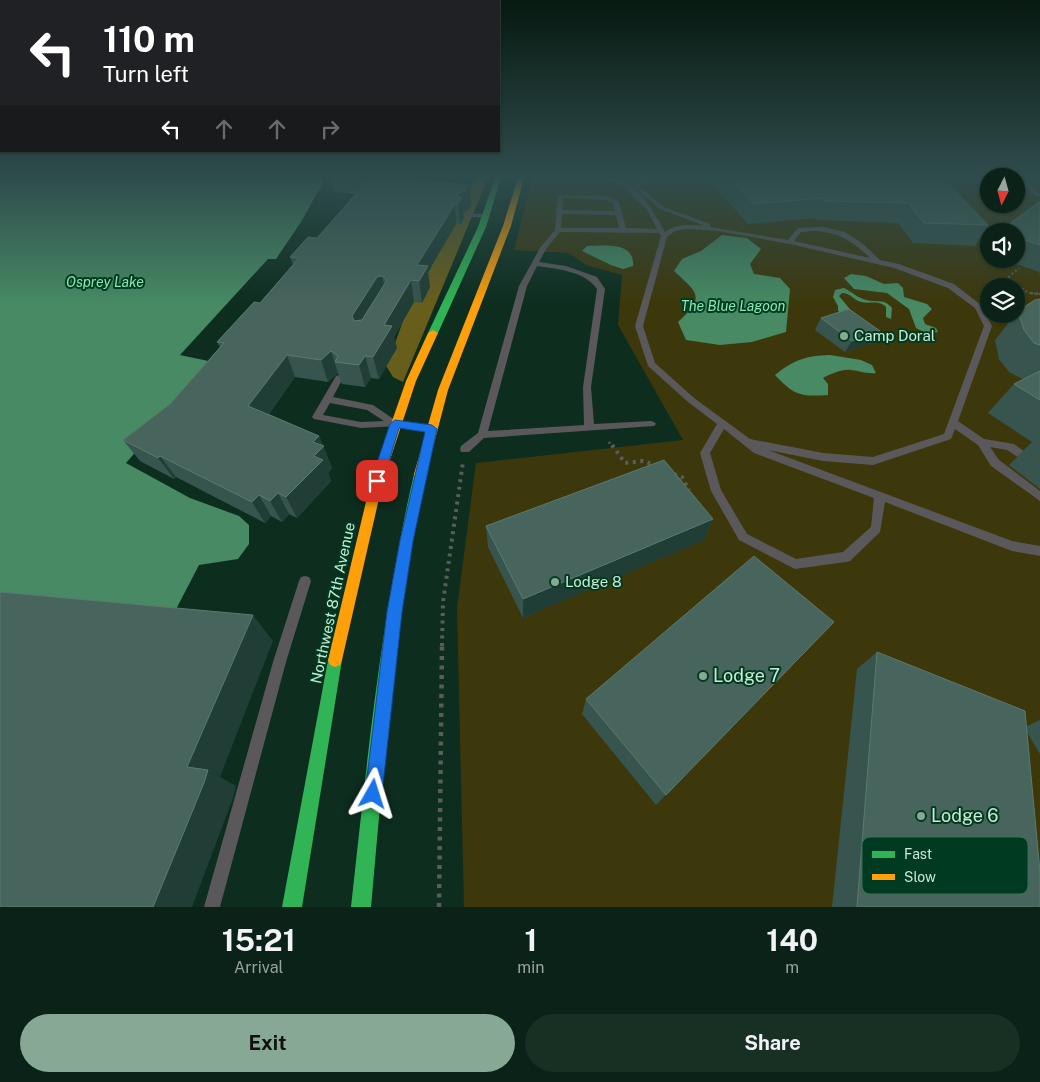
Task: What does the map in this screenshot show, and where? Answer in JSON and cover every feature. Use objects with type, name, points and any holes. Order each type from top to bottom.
[{"type":"main road","name":"Northwest 87th Avenue","points":[[292,907],[340,634],[368,510],[400,425],[418,364],[484,220]]},
{"type":"main road","points":[[361,907],[394,612],[427,428],[510,220]]},
{"type":"lane","points":[[465,449],[482,435],[523,286],[543,248],[558,230],[559,220]]},
{"type":"lane","points":[[621,220],[623,230]]},
{"type":"lane","points":[[656,220],[662,233],[639,326],[651,364],[691,400],[758,450],[1012,546],[1040,551]]},
{"type":"lane","points":[[695,220],[718,229]]},
{"type":"lane","points":[[558,230],[623,230],[662,233],[686,227],[718,229],[790,242],[896,266],[952,286],[978,307],[988,326],[948,436],[873,461],[823,456],[747,442]]},
{"type":"lane","points":[[790,242],[800,230],[816,227],[839,231],[857,242],[877,262]]},
{"type":"lane","points":[[535,264],[563,268],[594,279],[601,288],[587,387],[589,428]]},
{"type":"lane","points":[[339,378],[317,418],[361,426],[400,425]]},
{"type":"lane","points":[[327,399],[370,407],[400,425]]},
{"type":"lane","points":[[953,422],[981,442],[995,462],[1040,497]]},
{"type":"lane","points":[[482,435],[651,424]]},
{"type":"lane","points":[[722,424],[705,453],[716,491],[743,537],[795,564],[846,557],[876,529],[880,496]]},
{"type":"lane","points":[[981,442],[1010,447],[1025,458]]},
{"type":"lane","points":[[212,907],[236,829],[274,673],[304,581]]},
{"type":"path","points":[[1007,278],[1019,268]]},
{"type":"path","points":[[1025,290],[1029,293],[1040,294]]},
{"type":"path","points":[[609,442],[625,463],[644,461],[659,467]]},
{"type":"path","points":[[439,907],[444,602],[465,449]]},
{"type":"path","points":[[667,470],[682,477],[690,493]]},
{"type":"shaded area","points":[[449,220],[470,220],[403,382],[393,377],[385,364],[392,352],[410,301],[431,268],[443,228]]},
{"type":"shaded area","points":[[521,220],[1040,220],[1040,907],[464,907],[457,608],[476,463],[683,440],[618,325],[622,275],[586,265],[569,253],[514,250]]},
{"type":"water","name":"Osprey Lake","points":[[0,220],[302,220],[276,259],[268,259],[180,355],[213,362],[126,463],[190,498],[239,516],[249,525],[249,544],[238,559],[199,565],[172,617],[0,598]]},
{"type":"water","name":"The Blue Lagoon","points":[[722,235],[747,238],[761,249],[750,264],[754,274],[780,278],[790,289],[786,332],[752,342],[720,345],[686,340],[678,322],[692,307],[696,296],[689,285],[674,271],[682,259],[701,251]]},
{"type":"water","points":[[587,246],[610,246],[624,249],[629,252],[633,266],[623,269],[611,265],[582,251]]},
{"type":"water","points":[[851,274],[866,276],[884,284],[898,283],[903,288],[904,297],[927,304],[932,309],[923,318],[925,324],[936,328],[938,332],[927,333],[916,328],[909,309],[887,293],[854,289],[844,278]]},
{"type":"water","points":[[844,288],[863,299],[886,303],[892,308],[891,319],[886,317],[886,307],[883,305],[861,302],[848,294],[842,293],[839,296],[854,314],[845,316],[838,311],[838,306],[833,297],[835,290]]},
{"type":"water","points":[[830,355],[861,360],[872,365],[876,373],[848,370],[833,373],[823,378],[828,384],[828,395],[818,396],[804,395],[793,391],[775,375],[801,359]]},
{"type":"building","points":[[333,220],[445,220],[417,265],[428,266],[419,281],[411,280],[384,325],[392,326],[373,357],[365,356],[359,365],[335,362],[338,356],[331,351],[321,360],[287,355],[248,406],[319,436],[313,442],[324,446],[314,456],[323,460],[286,497],[278,493],[270,501],[259,495],[252,502],[160,456],[158,458],[123,440],[170,404],[224,343],[217,342],[254,302],[260,303],[299,258],[290,257],[308,237],[317,238]],"holes":[[[382,276],[387,280],[362,320],[354,321],[352,316],[377,277]]]},
{"type":"building","points":[[922,220],[984,220],[986,223],[980,223],[980,225],[924,223]]},
{"type":"building","points":[[1014,220],[1040,220],[1040,245],[1025,240],[1025,223],[1011,223]]},
{"type":"building","points":[[1040,299],[1040,345],[1034,343],[1024,330],[1022,323],[1025,323],[1025,306]]},
{"type":"building","points":[[849,309],[880,331],[852,341],[821,318]]},
{"type":"building","points":[[1040,371],[1040,400],[1014,384]]},
{"type":"building","name":"Lodge 8","points":[[664,460],[713,519],[523,599],[486,526]]},
{"type":"building","name":"Lodge 7","points":[[754,556],[834,622],[666,795],[586,699]]},
{"type":"building","points":[[0,592],[253,615],[187,767],[208,770],[153,907],[0,907]]},
{"type":"building","points":[[877,652],[1025,711],[1040,872],[1040,907],[857,907],[862,843],[862,894],[1028,894],[1028,837],[862,837]]},
{"type":"traffic: fast","points":[[433,333],[484,220]]},
{"type":"traffic: fast","points":[[361,907],[390,635],[408,527],[420,474]]},
{"type":"traffic: fast","points":[[292,907],[335,660]]},
{"type":"traffic: slow","points":[[420,474],[443,390],[509,220]]},
{"type":"traffic: slow","points":[[335,660],[377,481],[411,381],[433,333]]},
{"type":"place","name":"Camp Doral","points":[[844,336]]},
{"type":"place","name":"Lodge 8","points":[[555,582]]},
{"type":"place","name":"Lodge 7","points":[[703,676]]},
{"type":"place","name":"Lodge 6","points":[[921,816]]},
{"type":"route","points":[[373,794],[394,612],[406,541],[432,429],[395,424],[377,481]]}]
